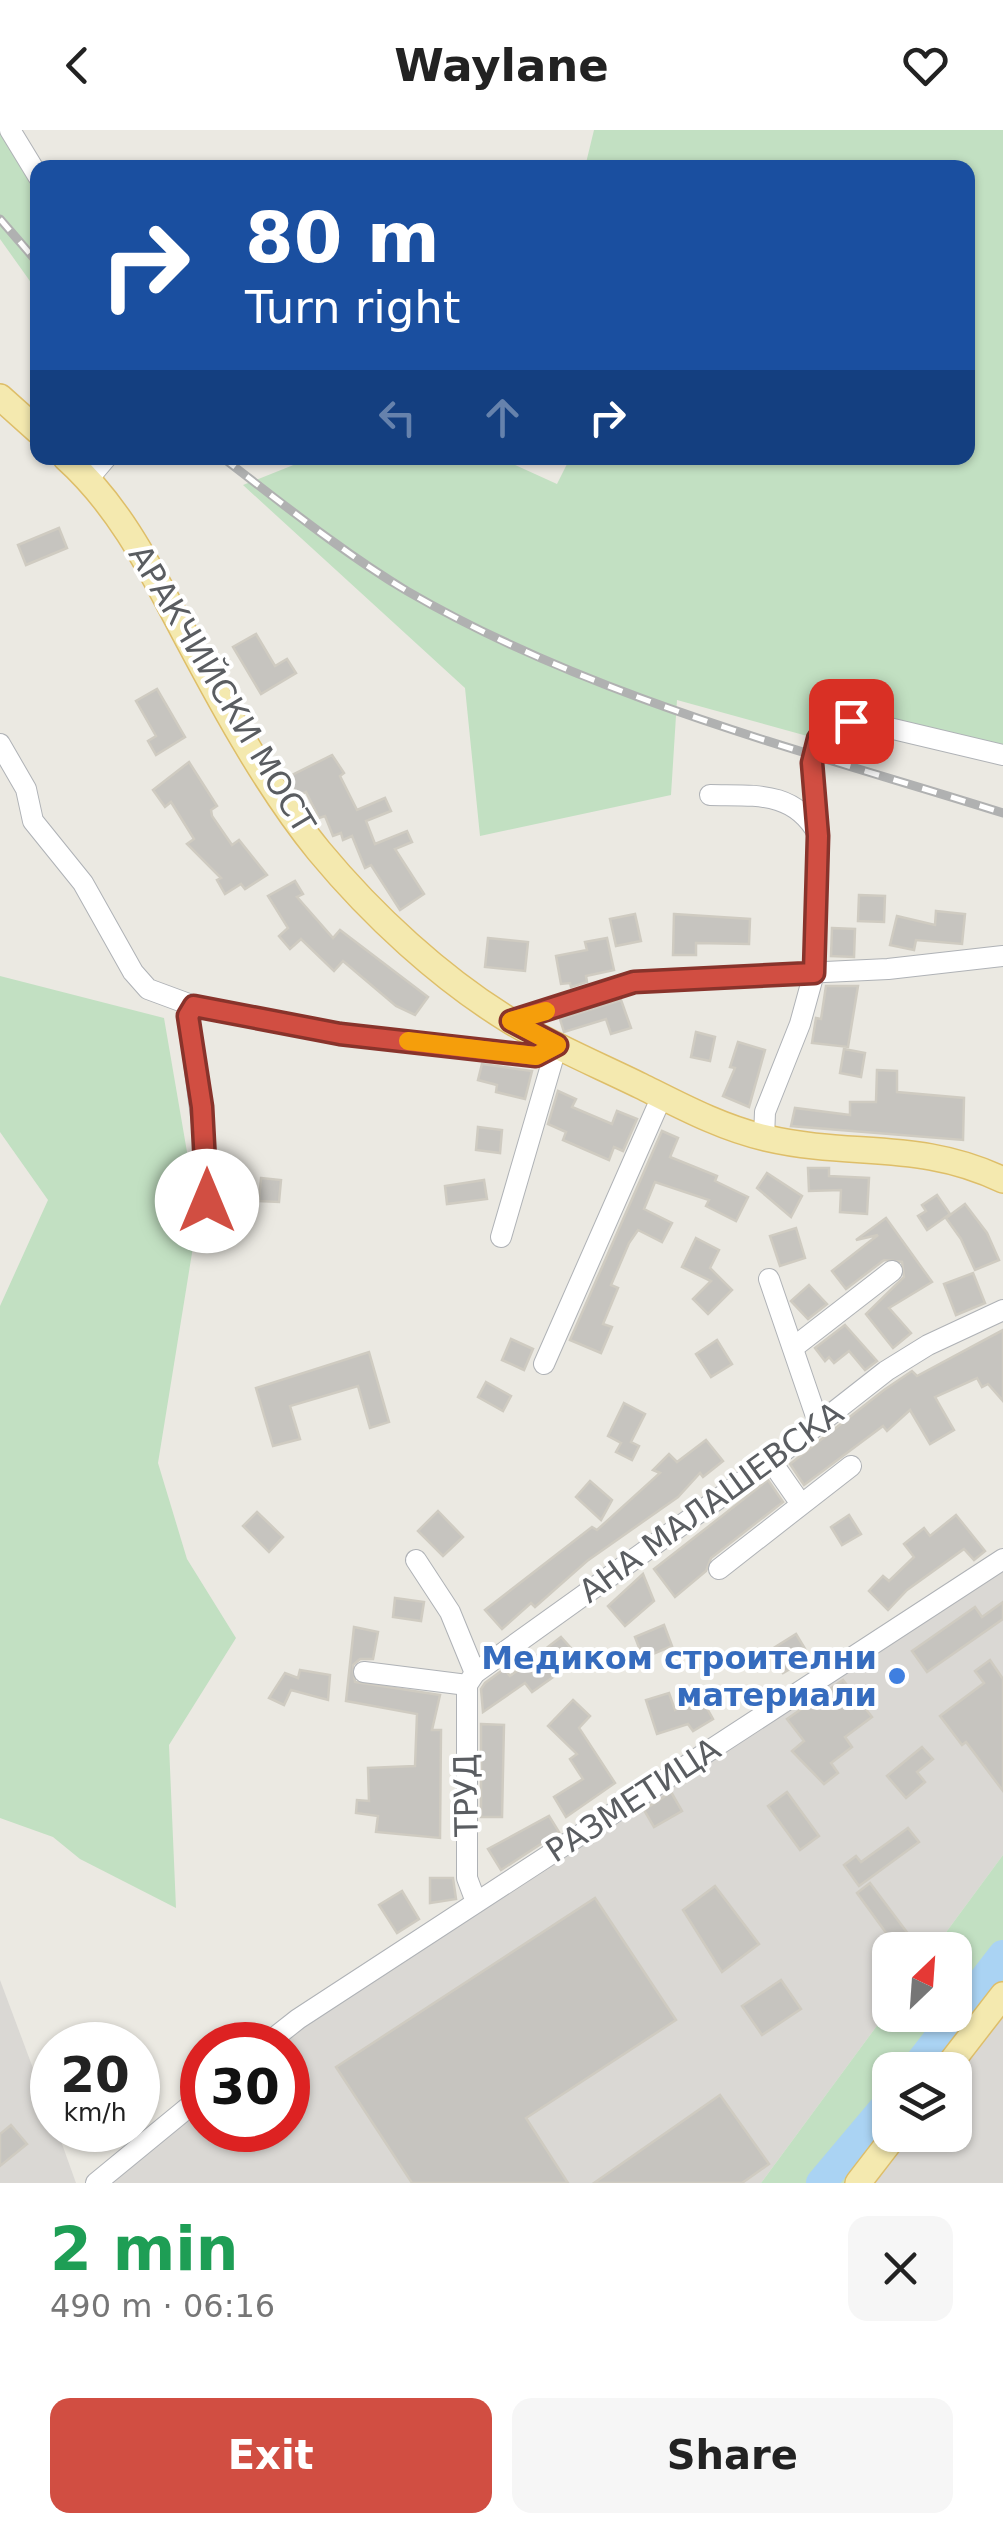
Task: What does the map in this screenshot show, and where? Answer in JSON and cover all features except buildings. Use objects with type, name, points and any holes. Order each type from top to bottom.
[{"type":"main road","points":[[0,397],[30,424]]},
{"type":"main road","name":"АРАКЧИЙСКИ МОСТ","points":[[74,465],[90,478],[144,555],[302,830],[388,922],[511,1021],[662,1096],[764,1138],[806,1146],[924,1153],[966,1162],[1003,1180]]},
{"type":"main road","points":[[959,2052],[1003,1995]]},
{"type":"main road","points":[[858,2183],[882,2152]]},
{"type":"street","points":[[10,130],[30,163]]},
{"type":"street","points":[[90,478],[100,465]]},
{"type":"street","points":[[773,797],[802,780],[826,729],[851,721],[944,738],[1003,755]]},
{"type":"street","points":[[0,744],[26,789],[33,821],[83,883],[133,972],[148,989],[194,1006],[340,1034],[536,1056],[557,1045]]},
{"type":"street","points":[[764,1138],[772,1090],[800,1024],[814,973],[818,836],[812,763]]},
{"type":"street","points":[[710,794],[773,797],[793,803],[808,816],[818,836]]},
{"type":"street","points":[[511,1021],[634,982],[814,973],[1003,956]]},
{"type":"street","points":[[194,1006],[188,1016],[189,1030],[209,1178],[204,1225]]},
{"type":"street","points":[[501,1237],[557,1045]]},
{"type":"street","points":[[544,1364],[662,1096]]},
{"type":"street","points":[[794,1348],[892,1271]]},
{"type":"street","points":[[769,1278],[819,1425]]},
{"type":"street","name":"АНА МАЛАШЕВСКА","points":[[471,1679],[928,1345],[1003,1310]]},
{"type":"street","points":[[771,1461],[801,1504]]},
{"type":"street","points":[[719,1569],[850,1466]]},
{"type":"street","name":"РАЗМЕТИЦА","points":[[293,2022],[1003,1559]]},
{"type":"street","name":"ТРУД","points":[[416,1560],[450,1612],[471,1679],[467,1878],[476,1902]]},
{"type":"street","points":[[364,1672],[471,1679]]},
{"type":"street","points":[[96,2183],[180,2114]]},
{"type":"shaded area","points":[[1003,1559],[1003,1855],[946,1932],[872,1932],[872,2032],[761,2183],[96,2183],[134,2152],[160,2152],[160,2130],[180,2114],[180,2152],[310,2152],[310,2022],[300,2022]]},
{"type":"shaded area","points":[[0,1980],[30,2060],[30,2152],[65,2152],[76,2183],[0,2183]]},
{"type":"shaded area","points":[[1003,1996],[1003,2183],[859,2183],[883,2152],[972,2152],[972,2052],[967,2052]]},
{"type":"green space","points":[[0,130],[13,130],[30,160],[30,281],[0,239]]},
{"type":"green space","points":[[594,130],[1003,130],[1003,755],[868,723],[818,739],[677,700],[671,795],[480,836],[465,688],[243,485],[293,465],[515,465],[557,484],[566,465],[975,465],[975,160],[587,160]]},
{"type":"green space","points":[[0,976],[164,1018],[198,1216],[158,1463],[187,1559],[236,1638],[169,1745],[176,1908],[80,1859],[53,1837],[0,1818],[0,1306],[48,1200],[0,1132]]},
{"type":"green space","points":[[1003,1855],[1003,1996],[960,2052],[872,2052],[872,2152],[879,2152],[859,2183],[761,2183],[872,2032],[972,2032],[972,1932],[946,1932]]},
{"type":"waterway","points":[[928,2052],[1003,1955]]},
{"type":"waterway","points":[[821,2183],[872,2122]]},
{"type":"railway","points":[[0,219],[30,254]]},
{"type":"railway","points":[[232,465],[313,527],[407,591],[549,662],[699,718],[1003,813]]},
{"type":"slow traffic","points":[[408,1041],[536,1056],[557,1045],[511,1021],[546,1011]]},
{"type":"place","name":"Медиком строителни материали","points":[[897,1676]]},
{"type":"route","points":[[207,1201],[209,1178],[202,1107],[188,1016],[194,1006],[216,1007],[340,1034],[536,1056],[557,1045],[511,1021],[607,988],[634,982],[814,973],[818,836],[812,763],[818,739],[826,729],[851,721]]}]
